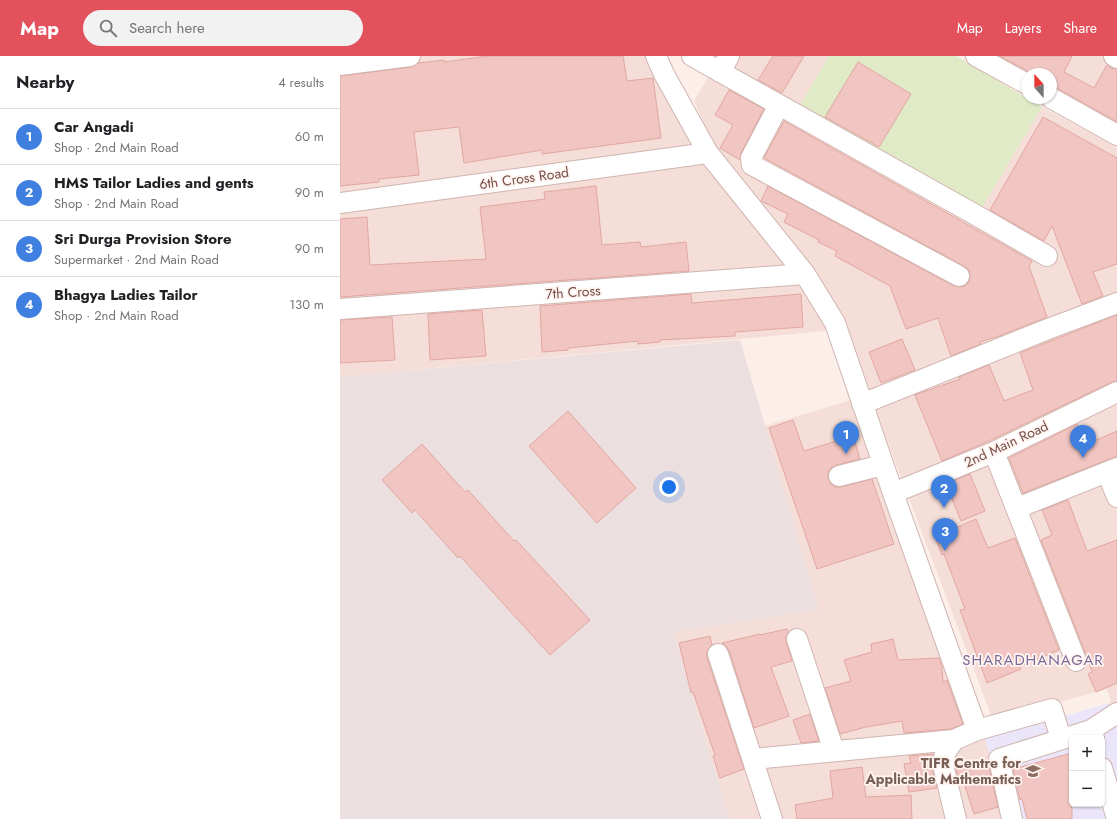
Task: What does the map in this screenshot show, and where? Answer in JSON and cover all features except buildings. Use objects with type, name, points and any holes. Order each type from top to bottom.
[{"type":"street","points":[[340,65],[410,56]]},
{"type":"street","points":[[656,56],[664,74],[708,153],[805,274],[835,323],[893,493],[977,730]]},
{"type":"street","points":[[692,56],[725,64],[779,105],[1047,256]]},
{"type":"street","points":[[976,56],[1021,81]]},
{"type":"street","points":[[1057,101],[1117,135]]},
{"type":"street","points":[[779,105],[751,158],[752,165],[958,276]]},
{"type":"street","name":"6th Cross Road","points":[[340,202],[708,153]]},
{"type":"street","name":"7th Cross","points":[[340,309],[805,274]]},
{"type":"street","points":[[862,404],[1048,329],[1117,303]]},
{"type":"street","name":"2nd Main Road","points":[[893,493],[994,452],[1117,392]]},
{"type":"street","points":[[994,452],[1076,661]]},
{"type":"street","points":[[839,476],[883,464]]},
{"type":"street","points":[[1017,508],[1112,470],[1117,497]]},
{"type":"street","points":[[797,639],[834,751]]},
{"type":"street","points":[[718,654],[772,819]]},
{"type":"street","points":[[752,760],[954,740],[977,730],[1052,709],[1061,738]]},
{"type":"street","points":[[1012,819],[999,759],[1061,738],[1092,734],[1117,713]]},
{"type":"street","points":[[954,740],[945,753],[943,765],[956,819]]},
{"type":"street","points":[[1103,771],[1117,819]]},
{"type":"shaded area","points":[[340,56],[648,56],[650,68],[710,165],[835,330],[340,377]]},
{"type":"shaded area","points":[[740,56],[829,56],[800,105],[980,211],[1042,107],[1117,147],[1117,723],[1107,689],[993,720],[841,319],[717,151],[694,101],[709,76],[733,68]]},
{"type":"shaded area","points":[[990,56],[1106,56],[1117,62],[1117,128],[1057,94],[1057,68],[1021,68],[1021,71]]},
{"type":"shaded area","points":[[740,340],[819,610],[673,632],[729,819],[340,819],[340,377]]},
{"type":"shaded area","points":[[858,398],[976,731],[985,738],[1006,819],[729,819],[673,632],[818,610],[765,426]]},
{"type":"shaded area","name":"TIFR Centre for Applicable Mathematics","points":[[1111,703],[1117,723],[1117,819],[1006,819],[985,738]]},
{"type":"green space","points":[[829,56],[956,56],[1021,95],[1021,104],[1037,104],[1042,107],[980,211],[800,105]]},
{"type":"place","name":"Car Angadi","points":[[846,454]]},
{"type":"place","name":"Bhagya Ladies Tailor","points":[[1083,458]]},
{"type":"place","name":"HMS Tailor Ladies and gents","points":[[944,508]]},
{"type":"place","name":"Sri Durga Provision Store","points":[[945,551]]},
{"type":"place","name":"TIFR Centre for Applicable Mathematics","points":[[1033,771]]},
{"type":"district","name":"SHARADHANAGAR","points":[[1033,660]]}]
